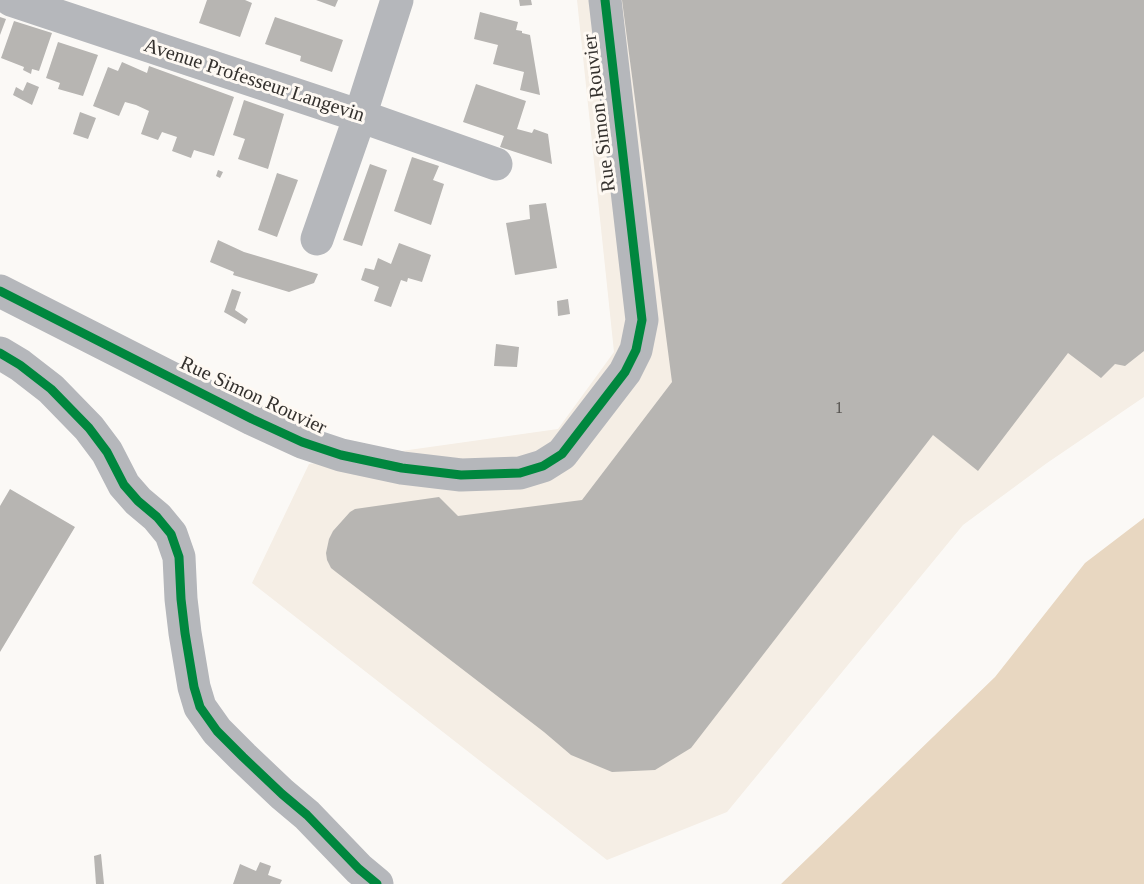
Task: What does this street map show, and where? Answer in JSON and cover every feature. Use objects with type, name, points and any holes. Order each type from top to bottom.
[{"type":"street","name":"Avenue Professeur Langevin","points":[[11,0],[360,116],[496,164]]},
{"type":"street","points":[[317,239],[397,0]]},
{"type":"street","name":"Rue Simon Rouvier","points":[[0,291],[252,419],[302,442],[341,455],[402,468],[461,475],[520,473],[543,466],[562,454],[625,372],[636,350],[642,320],[605,0]]},
{"type":"street","points":[[0,353],[51,389],[89,428],[107,452],[124,484],[138,501],[157,516],[171,534],[179,556],[181,599],[194,687],[200,707],[217,731],[377,884]]},
{"type":"shaded area","points":[[577,0],[1144,0],[1144,397],[1047,463],[963,525],[727,812],[607,860],[252,583],[309,464],[558,429],[614,352]]},
{"type":"shaded area","points":[[1144,518],[1144,884],[781,884],[995,677],[1085,563]]},
{"type":"building","points":[[207,0],[245,0],[252,3],[240,37],[199,23]]},
{"type":"building","points":[[316,0],[338,0],[335,7]]},
{"type":"building","points":[[519,0],[531,0],[532,5],[520,6]]},
{"type":"building","points":[[622,0],[1144,0],[1144,351],[1125,366],[1115,364],[1101,378],[1068,353],[978,471],[933,435],[691,748],[655,770],[612,772],[571,755],[331,568],[326,553],[333,531],[355,509],[439,497],[458,516],[582,500],[672,382]]},
{"type":"building","points":[[480,12],[518,22],[516,30],[530,35],[540,95],[520,90],[524,72],[493,64],[498,45],[474,39]]},
{"type":"building","points":[[0,17],[6,19],[0,35]]},
{"type":"building","points":[[275,17],[343,40],[332,72],[300,61],[301,56],[265,44]]},
{"type":"building","points":[[14,21],[52,33],[39,71],[32,69],[31,74],[23,70],[24,67],[1,58]]},
{"type":"building","points":[[58,42],[98,55],[83,96],[58,89],[60,83],[46,78]]},
{"type":"building","points":[[122,62],[147,73],[149,66],[234,97],[214,156],[194,150],[191,158],[172,151],[177,137],[162,132],[158,140],[141,134],[149,111],[136,105],[125,102],[119,116],[93,106],[108,67],[118,71]]},
{"type":"building","points":[[27,82],[39,87],[32,105],[13,95],[16,87],[23,91]]},
{"type":"building","points":[[476,84],[526,101],[517,129],[532,133],[534,129],[548,134],[552,164],[500,147],[504,136],[463,122]]},
{"type":"building","points":[[244,100],[284,114],[268,169],[238,159],[245,139],[233,135]]},
{"type":"building","points":[[80,112],[96,118],[88,139],[73,134]]},
{"type":"building","points":[[412,157],[439,166],[433,180],[444,184],[431,225],[394,211]]},
{"type":"building","points":[[370,164],[387,170],[362,246],[343,240]]},
{"type":"building","points":[[218,170],[223,172],[220,178],[216,176]]},
{"type":"building","points":[[277,173],[298,180],[277,237],[258,230]]},
{"type":"building","points":[[546,203],[557,268],[515,275],[506,223],[530,219],[529,205]]},
{"type":"building","points":[[218,240],[244,252],[318,274],[314,283],[289,292],[233,275],[234,272],[210,262]]},
{"type":"building","points":[[399,243],[431,255],[422,282],[408,278],[407,282],[401,280],[391,307],[374,301],[379,287],[361,280],[365,268],[374,270],[378,258],[391,264]]},
{"type":"building","points":[[232,289],[241,292],[235,310],[248,319],[245,324],[224,312]]},
{"type":"building","points":[[568,299],[570,314],[558,316],[557,301]]},
{"type":"building","points":[[496,344],[519,347],[517,367],[494,366]]},
{"type":"building","points":[[10,489],[75,527],[0,652],[0,506]]},
{"type":"building","points":[[101,854],[104,884],[96,884],[94,856]]},
{"type":"building","points":[[260,862],[271,866],[268,875],[282,880],[280,884],[233,884],[240,864],[256,871]]},
{"type":"cycle path","points":[[0,291],[252,419],[302,442],[341,455],[402,468],[461,475],[520,473],[543,466],[562,454],[625,372],[636,350],[642,320],[605,0]]},
{"type":"cycle path","points":[[0,353],[51,389],[89,428],[107,452],[124,485],[171,534],[179,557],[181,599],[194,687],[200,707],[217,731],[377,884]]}]
